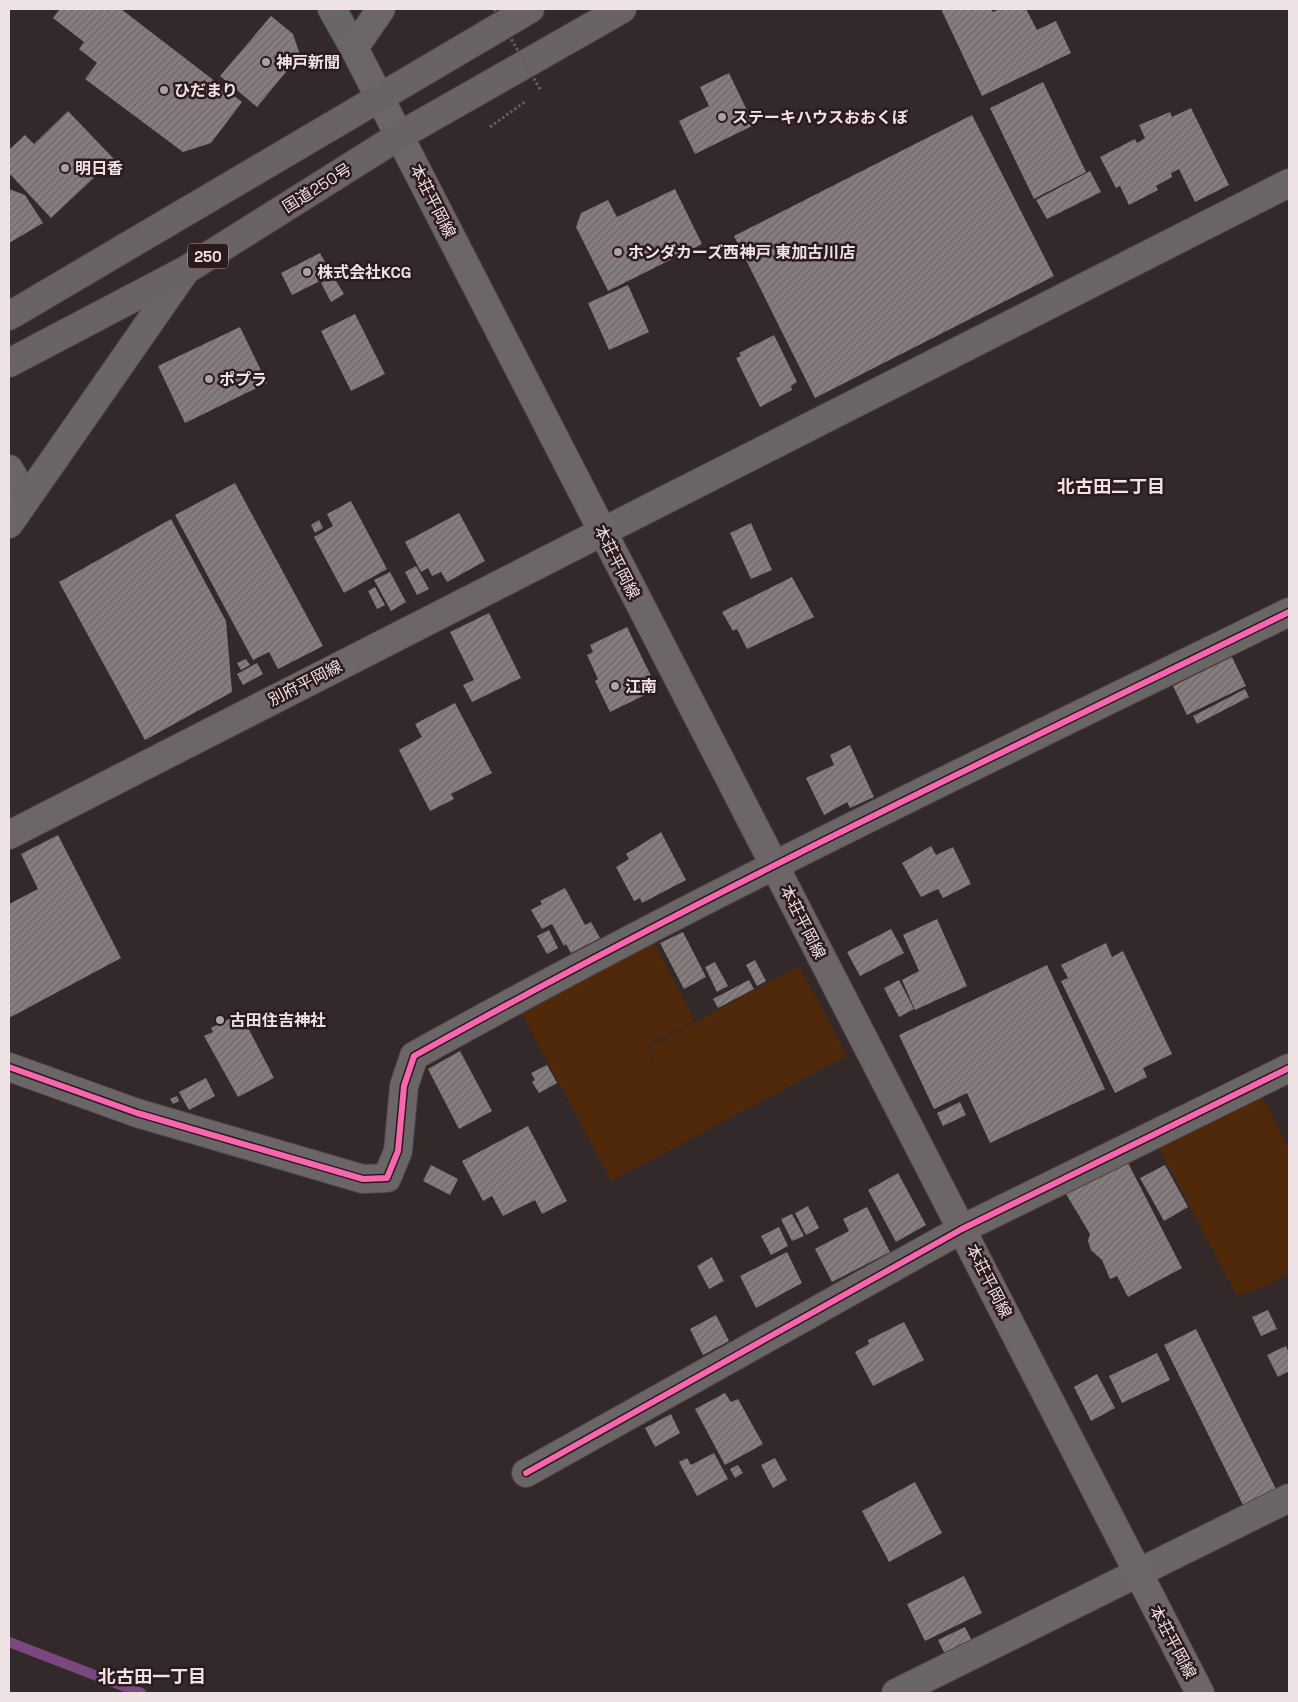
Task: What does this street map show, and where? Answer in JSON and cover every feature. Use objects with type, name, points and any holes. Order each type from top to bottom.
[{"type":"highway","points":[[9,316],[530,9]]},
{"type":"highway","name":"国道250号","points":[[9,363],[186,270],[399,136],[622,9]]},
{"type":"main road","points":[[378,97],[354,48],[381,9]]},
{"type":"main road","name":"本荘平岡線","points":[[378,97],[1200,1693]]},
{"type":"main road","name":"別府平岡線","points":[[9,835],[602,532]]},
{"type":"street","points":[[332,9],[354,48]]},
{"type":"street","points":[[602,532],[1289,183]]},
{"type":"street","points":[[9,524],[186,270]]},
{"type":"street","points":[[9,469],[26,499]]},
{"type":"street","points":[[9,1067],[137,1113],[362,1179],[387,1178],[398,1151],[404,1086],[414,1056],[774,865],[1289,612]]},
{"type":"street","points":[[526,1473],[962,1229],[1289,1068]]},
{"type":"street","points":[[896,1693],[1136,1572],[1289,1498]]},
{"type":"path","points":[[490,127],[541,91],[494,9]]},
{"type":"shaded area","points":[[653,941],[695,1020],[645,1047],[670,1093],[647,1048],[799,966],[847,1056],[611,1181],[521,1012]]},
{"type":"shaded area","points":[[1261,1094],[1289,1149],[1289,1273],[1265,1286],[1237,1296],[1158,1146]]},
{"type":"building","name":"ひだまり","points":[[60,9],[121,9],[242,102],[211,143],[183,152],[85,79],[97,63],[79,49],[84,42],[53,18]]},
{"type":"building","points":[[941,9],[991,9],[993,12],[1000,9],[1026,9],[1037,30],[1056,21],[1071,53],[982,96]]},
{"type":"building","points":[[271,16],[293,34],[300,55],[257,107],[220,76]]},
{"type":"building","points":[[729,73],[754,125],[695,154],[679,121],[709,106],[700,87]]},
{"type":"building","points":[[1043,82],[1086,172],[1034,199],[990,108]]},
{"type":"building","points":[[1191,108],[1229,185],[1195,202],[1179,169],[1171,173],[1172,177],[1156,186],[1158,190],[1129,205],[1120,186],[1116,188],[1100,157],[1135,139],[1137,143],[1145,138],[1139,125],[1170,112],[1172,117]]},
{"type":"building","points":[[68,111],[114,159],[51,218],[9,173],[9,150],[25,135],[34,144]]},
{"type":"building","points":[[972,115],[1054,276],[815,398],[734,236]]},
{"type":"building","points":[[1090,171],[1101,192],[1047,219],[1036,200]]},
{"type":"building","points":[[9,189],[25,195],[43,223],[9,243]]},
{"type":"building","points":[[675,189],[702,244],[608,291],[576,227],[581,213],[608,200],[617,217]]},
{"type":"building","points":[[320,253],[332,275],[292,295],[281,273]]},
{"type":"building","points":[[333,276],[344,294],[331,302],[321,283]]},
{"type":"building","points":[[628,285],[649,332],[609,350],[588,303]]},
{"type":"building","points":[[355,314],[385,374],[351,391],[321,331]]},
{"type":"building","points":[[240,327],[267,383],[185,423],[158,366]]},
{"type":"building","points":[[774,335],[797,382],[791,386],[792,390],[760,407],[736,358],[741,356],[739,353]]},
{"type":"building","points":[[235,483],[323,646],[278,669],[269,652],[253,660],[175,515]]},
{"type":"building","points":[[351,501],[387,569],[344,593],[314,537],[333,526],[327,514]]},
{"type":"building","points":[[459,513],[485,561],[447,582],[441,572],[432,576],[428,568],[421,572],[405,542]]},
{"type":"building","points":[[171,519],[226,621],[232,692],[145,740],[59,582]]},
{"type":"building","points":[[319,520],[323,528],[315,533],[311,525]]},
{"type":"building","points":[[751,523],[772,570],[751,579],[730,533]]},
{"type":"building","points":[[416,566],[429,589],[417,595],[405,572]]},
{"type":"building","points":[[390,572],[406,602],[391,611],[374,580]]},
{"type":"building","points":[[792,577],[814,617],[747,649],[737,629],[733,631],[722,612]]},
{"type":"building","points":[[375,587],[385,605],[377,609],[368,591]]},
{"type":"building","points":[[489,613],[521,678],[472,702],[463,685],[474,680],[450,632]]},
{"type":"building","points":[[627,627],[653,680],[643,684],[647,694],[610,712],[595,681],[598,679],[587,655],[593,652],[590,645]]},
{"type":"building","points":[[1232,657],[1246,686],[1187,715],[1173,686]]},
{"type":"building","points":[[246,659],[250,665],[241,670],[237,663]]},
{"type":"building","points":[[257,663],[263,674],[243,685],[237,674]]},
{"type":"building","points":[[1245,689],[1249,697],[1197,724],[1193,716]]},
{"type":"building","points":[[455,703],[492,773],[451,794],[454,799],[430,811],[399,750],[422,737],[415,724]]},
{"type":"building","points":[[850,745],[874,797],[850,808],[847,802],[824,815],[806,778],[834,765],[830,755]]},
{"type":"building","points":[[661,832],[686,880],[642,903],[640,898],[634,901],[616,867],[629,859],[626,854]]},
{"type":"building","points":[[58,835],[121,958],[9,1018],[9,904],[38,889],[21,854]]},
{"type":"building","points":[[931,846],[936,855],[953,847],[971,884],[943,898],[938,889],[921,897],[902,863]]},
{"type":"building","points":[[565,888],[585,925],[591,922],[600,938],[571,953],[566,944],[564,946],[552,924],[542,929],[531,910],[542,904],[540,901]]},
{"type":"building","points":[[937,919],[967,986],[915,1010],[902,980],[919,971],[903,935]]},
{"type":"building","points":[[891,929],[904,953],[860,976],[847,952]]},
{"type":"building","points":[[549,930],[558,948],[547,954],[537,936]]},
{"type":"building","points":[[683,932],[706,977],[684,989],[660,943]]},
{"type":"building","points":[[1106,943],[1112,957],[1123,951],[1172,1054],[1143,1068],[1147,1077],[1115,1093],[1061,981],[1068,978],[1061,965]]},
{"type":"building","points":[[755,960],[766,981],[757,986],[746,965]]},
{"type":"building","points":[[715,962],[728,986],[717,992],[705,967]]},
{"type":"building","points":[[1047,965],[1105,1089],[990,1143],[967,1093],[934,1109],[899,1035]]},
{"type":"building","points":[[749,980],[754,989],[718,1008],[713,999]]},
{"type":"building","points":[[899,980],[914,1009],[899,1017],[884,988]]},
{"type":"building","name":"古田住吉神社","points":[[242,1016],[274,1078],[238,1097],[204,1036],[213,1032],[211,1028],[233,1017],[234,1020]]},
{"type":"building","points":[[460,1051],[492,1111],[459,1129],[428,1069]]},
{"type":"building","points":[[547,1065],[557,1083],[539,1093],[532,1082],[535,1080],[531,1073]]},
{"type":"building","points":[[206,1078],[215,1096],[189,1110],[179,1092]]},
{"type":"building","points":[[177,1096],[179,1101],[173,1104],[170,1099]]},
{"type":"building","points":[[960,1102],[966,1115],[943,1126],[937,1113]]},
{"type":"building","points":[[528,1126],[567,1201],[542,1214],[535,1200],[503,1216],[492,1196],[483,1201],[462,1161]]},
{"type":"building","points":[[1127,1161],[1182,1268],[1128,1297],[1117,1276],[1110,1279],[1102,1260],[1091,1250],[1088,1241],[1090,1234],[1066,1194]]},
{"type":"building","points":[[431,1165],[458,1179],[450,1195],[423,1181]]},
{"type":"building","points":[[1165,1165],[1188,1207],[1164,1221],[1140,1178]]},
{"type":"building","points":[[898,1173],[926,1225],[896,1242],[868,1190]]},
{"type":"building","points":[[808,1206],[819,1228],[806,1235],[795,1213]]},
{"type":"building","points":[[867,1207],[890,1252],[832,1282],[815,1249],[849,1231],[843,1219]]},
{"type":"building","points":[[792,1214],[804,1236],[792,1241],[781,1219]]},
{"type":"building","points":[[779,1227],[788,1246],[771,1255],[761,1236]]},
{"type":"building","points":[[787,1252],[802,1283],[756,1308],[740,1276]]},
{"type":"building","points":[[712,1257],[724,1281],[709,1289],[697,1266]]},
{"type":"building","points":[[1268,1310],[1277,1329],[1261,1336],[1252,1317]]},
{"type":"building","points":[[716,1315],[729,1341],[703,1355],[690,1329]]},
{"type":"building","points":[[904,1322],[924,1360],[873,1386],[855,1352],[869,1344],[868,1340]]},
{"type":"building","points":[[1196,1329],[1276,1489],[1243,1505],[1164,1345]]},
{"type":"building","points":[[1286,1346],[1289,1354],[1289,1371],[1278,1377],[1267,1355]]},
{"type":"building","points":[[1157,1353],[1170,1380],[1122,1403],[1109,1376]]},
{"type":"building","points":[[1097,1374],[1115,1408],[1091,1421],[1074,1387]]},
{"type":"building","points":[[725,1393],[731,1402],[738,1399],[763,1444],[725,1465],[695,1409]]},
{"type":"building","points":[[671,1414],[680,1433],[655,1447],[645,1428]]},
{"type":"building","points":[[714,1453],[728,1479],[697,1496],[679,1462],[687,1458],[691,1465]]},
{"type":"building","points":[[775,1458],[787,1480],[773,1488],[761,1465]]},
{"type":"building","points":[[738,1465],[743,1473],[735,1478],[730,1469]]},
{"type":"building","points":[[915,1482],[942,1533],[889,1562],[862,1511]]},
{"type":"building","points":[[964,1576],[982,1613],[925,1641],[907,1604]]},
{"type":"building","points":[[965,1627],[972,1641],[945,1654],[938,1640]]},
{"type":"waterway","points":[[9,1642],[141,1693]]},
{"type":"cycle path","points":[[9,1067],[137,1113],[363,1179],[387,1178],[398,1151],[404,1086],[414,1056],[630,939],[739,883],[1289,612]]},
{"type":"cycle path","points":[[526,1473],[962,1229],[1289,1068]]},
{"type":"place","name":"神戸新聞","points":[[266,62]]},
{"type":"place","name":"ひだまり","points":[[164,90]]},
{"type":"place","name":"ステーキハウスおおくぼ","points":[[722,117]]},
{"type":"place","name":"明日香","points":[[65,168]]},
{"type":"place","name":"ホンダカーズ西神戸 東加古川店","points":[[618,252]]},
{"type":"place","name":"株式会社KCG","points":[[307,272]]},
{"type":"place","name":"ポプラ","points":[[209,379]]},
{"type":"place","name":"江南","points":[[615,686]]},
{"type":"place","name":"古田住吉神社","points":[[220,1020]]},
{"type":"district","name":"北古田二丁目","points":[[1111,486]]},
{"type":"district","name":"北古田一丁目","points":[[152,1676]]}]
